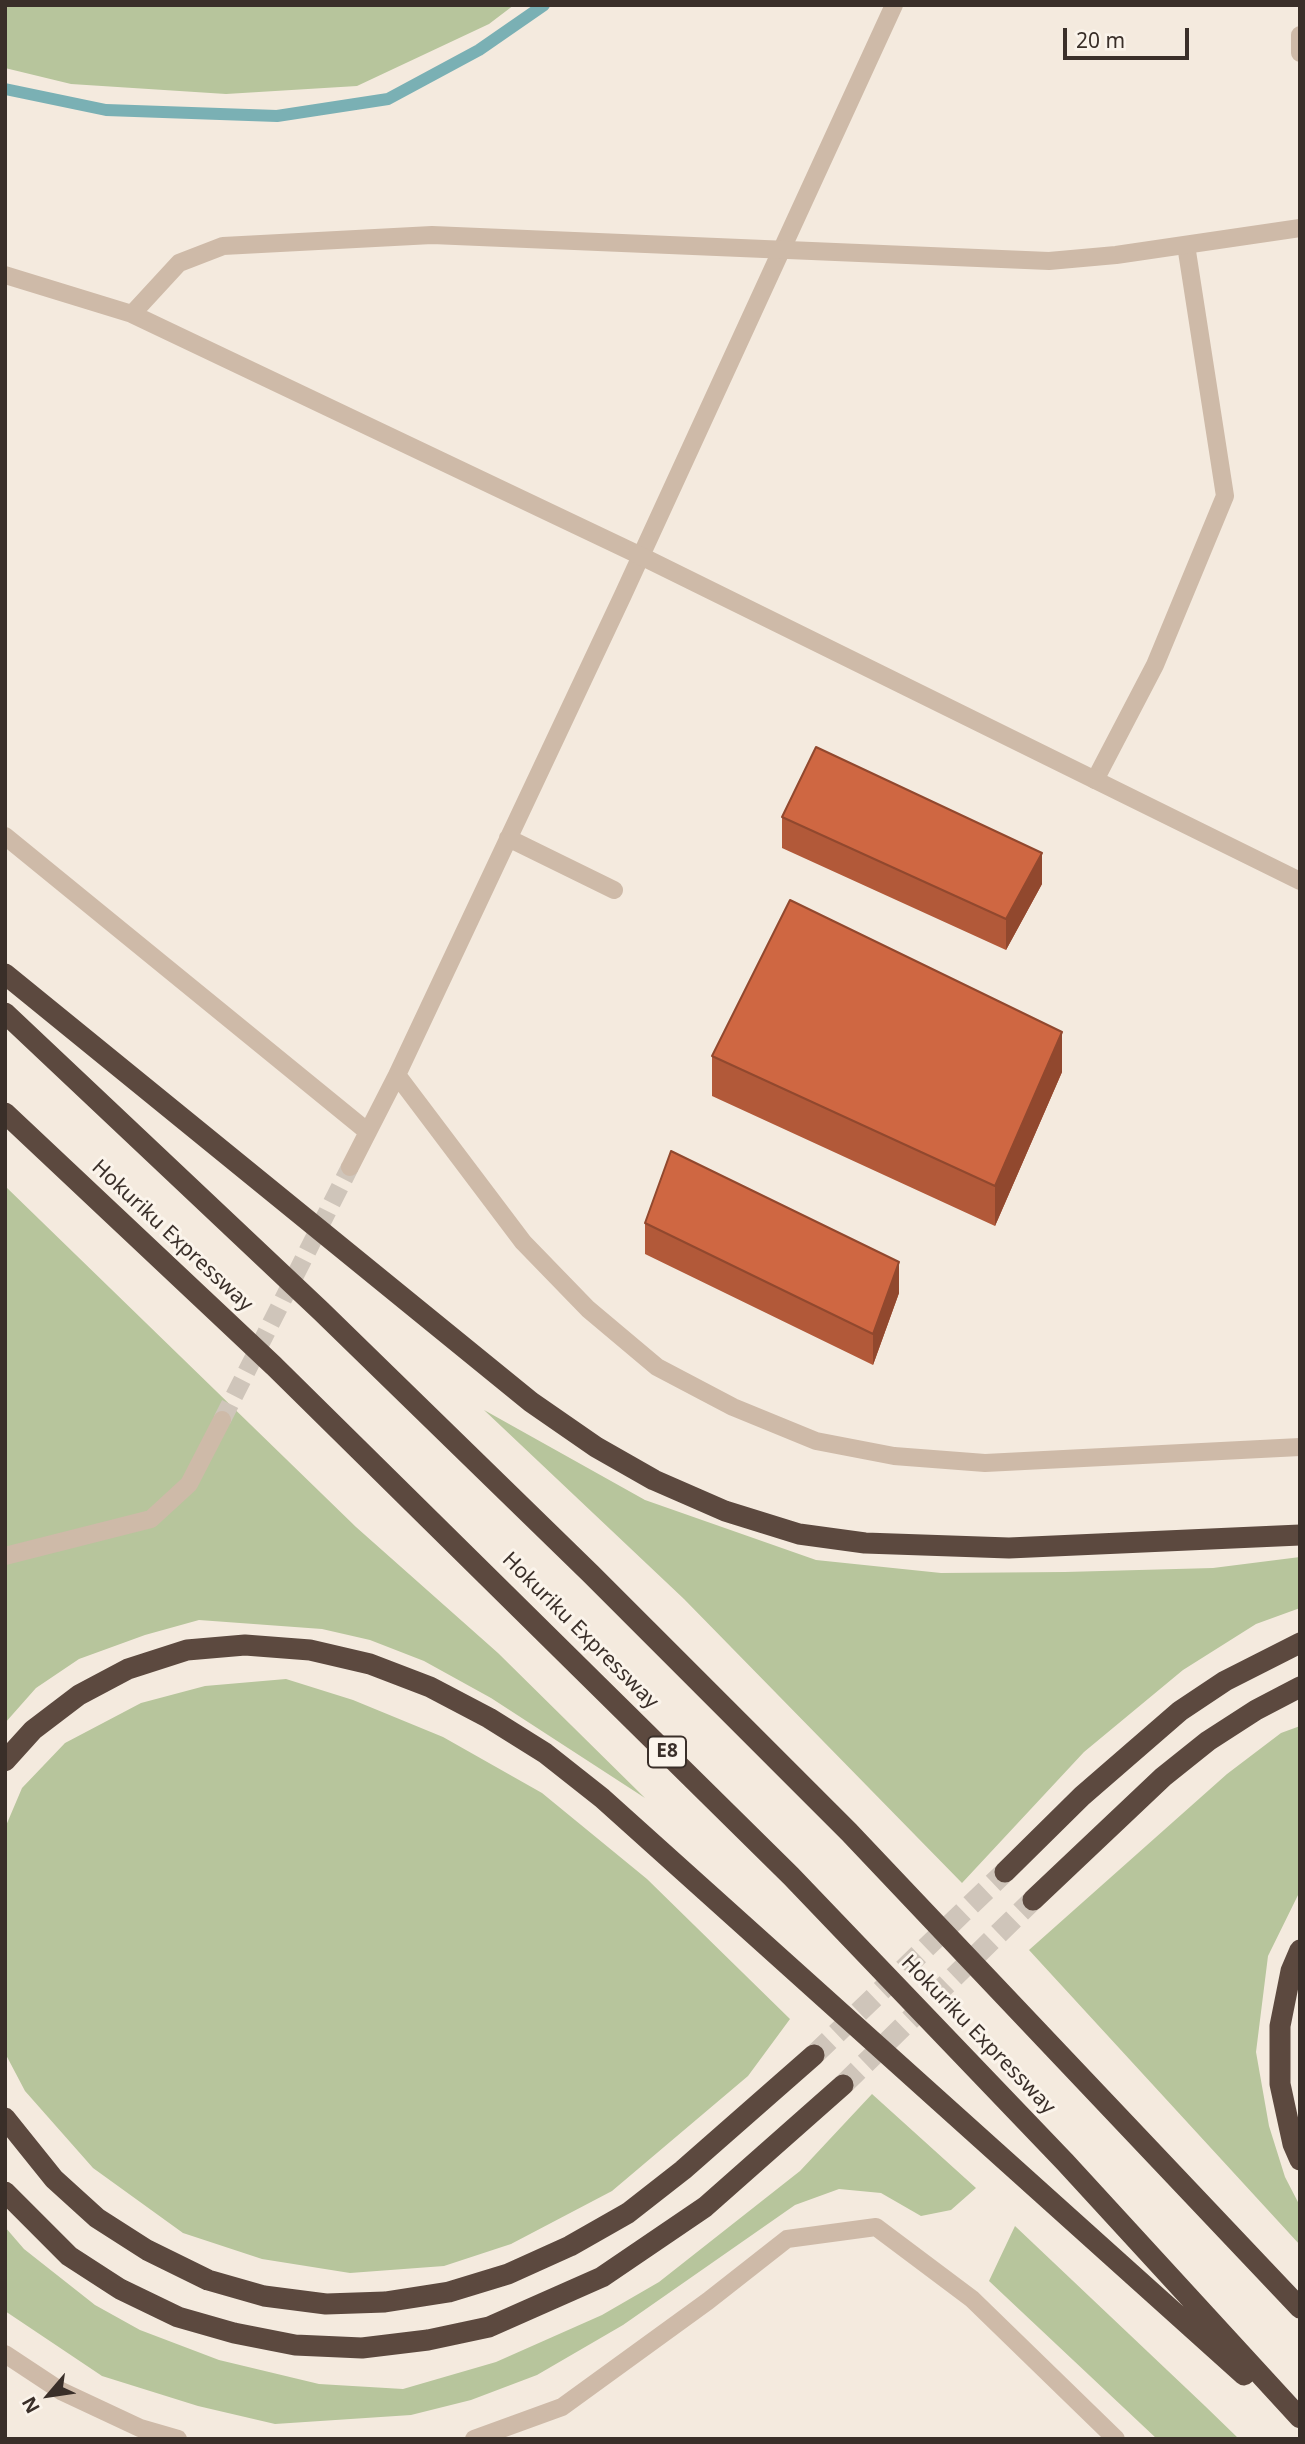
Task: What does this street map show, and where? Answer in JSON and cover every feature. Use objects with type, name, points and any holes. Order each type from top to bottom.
[{"type":"highway","points":[[5,974],[521,1394],[596,1447],[654,1480],[725,1511],[799,1534],[865,1544],[1009,1548],[1300,1535]]},
{"type":"highway","points":[[5,1013],[321,1311],[840,1823],[1300,2308]]},
{"type":"highway","name":"Hokuriku Expressway","points":[[5,1113],[285,1375],[791,1876],[1065,2162],[1300,2418]]},
{"type":"highway","points":[[1005,1872],[1082,1796],[1180,1712],[1225,1681],[1300,1643]]},
{"type":"highway","points":[[5,1761],[33,1730],[79,1695],[128,1669],[187,1650],[245,1645],[310,1650],[370,1664],[430,1687],[489,1718],[545,1753],[602,1798],[1300,2426]]},
{"type":"highway","points":[[1033,1900],[1163,1777],[1208,1741],[1256,1710],[1300,1687]]},
{"type":"highway","points":[[1300,1950],[1291,1971],[1280,2026],[1280,2072],[1290,2132],[1300,2160]]},
{"type":"highway","points":[[5,2118],[54,2179],[97,2218],[147,2250],[208,2280],[264,2296],[326,2304],[385,2302],[449,2292],[508,2274],[570,2246],[628,2213],[684,2170],[814,2056]]},
{"type":"highway","points":[[5,2192],[69,2256],[120,2289],[178,2317],[295,2346],[362,2348],[428,2340],[489,2327],[602,2277],[705,2207],[843,2085]]},
{"type":"street","points":[[350,1167],[397,1075],[641,555],[894,5]]},
{"type":"street","points":[[1300,35],[1300,53]]},
{"type":"street","points":[[132,314],[179,263],[223,246],[432,235],[1049,261],[1300,228]]},
{"type":"street","points":[[1095,780],[1156,666],[1226,496],[1186,245]]},
{"type":"street","points":[[5,275],[132,314],[641,555],[1300,881]]},
{"type":"street","points":[[5,836],[368,1132]]},
{"type":"street","points":[[508,838],[614,890]]},
{"type":"street","points":[[397,1075],[523,1242],[587,1309],[657,1367],[733,1407],[816,1441],[894,1456],[985,1464],[1300,1447]]},
{"type":"street","points":[[5,1556],[151,1519],[189,1484],[222,1420]]},
{"type":"street","points":[[474,2439],[562,2407],[708,2301],[787,2239],[876,2227],[972,2299],[1116,2439]]},
{"type":"street","points":[[5,2354],[61,2391],[140,2428],[178,2439]]},
{"type":"green space","points":[[5,5],[514,5],[489,24],[357,86],[226,94],[71,84],[5,68]]},
{"type":"green space","points":[[5,1186],[356,1527],[498,1653],[645,1798],[491,1698],[424,1661],[370,1640],[322,1629],[199,1620],[145,1635],[79,1659],[36,1688],[5,1723]]},
{"type":"green space","points":[[484,1410],[645,1500],[816,1560],[941,1573],[1213,1568],[1300,1557],[1300,1608],[1256,1624],[1183,1670],[1084,1752],[962,1883],[684,1599]]},
{"type":"green space","points":[[286,1679],[353,1700],[443,1737],[542,1793],[647,1879],[790,2019],[748,2076],[612,2191],[511,2244],[444,2266],[350,2273],[262,2259],[183,2233],[93,2168],[25,2091],[5,2053],[5,1828],[22,1788],[65,1743],[141,1703],[205,1686]]},
{"type":"green space","points":[[1300,1726],[1300,1891],[1268,1956],[1256,2052],[1269,2126],[1285,2177],[1300,2206],[1300,2245],[1029,1950],[1227,1774],[1281,1733]]},
{"type":"green space","points":[[872,2094],[976,2188],[951,2210],[921,2216],[881,2193],[839,2189],[795,2205],[623,2325],[537,2375],[471,2400],[411,2415],[275,2424],[198,2406],[102,2376],[5,2311],[5,2227],[24,2249],[95,2305],[140,2330],[219,2360],[319,2384],[403,2389],[496,2362],[602,2315],[659,2282],[800,2171]]},
{"type":"green space","points":[[1015,2226],[1239,2439],[1157,2439],[989,2281]]},
{"type":"building","points":[[816,747],[1042,853],[1006,919],[782,817]]},
{"type":"building","points":[[790,900],[1062,1032],[995,1186],[712,1056]]},
{"type":"building","points":[[671,1151],[899,1262],[873,1334],[645,1223]]},
{"type":"waterway","points":[[5,89],[106,110],[277,116],[388,99],[479,50],[544,5]]},
{"type":"tunnel","points":[[222,1420],[350,1167]]},
{"type":"tunnel","points":[[814,2055],[1005,1872]]},
{"type":"tunnel","points":[[843,2085],[1033,1900]]}]
